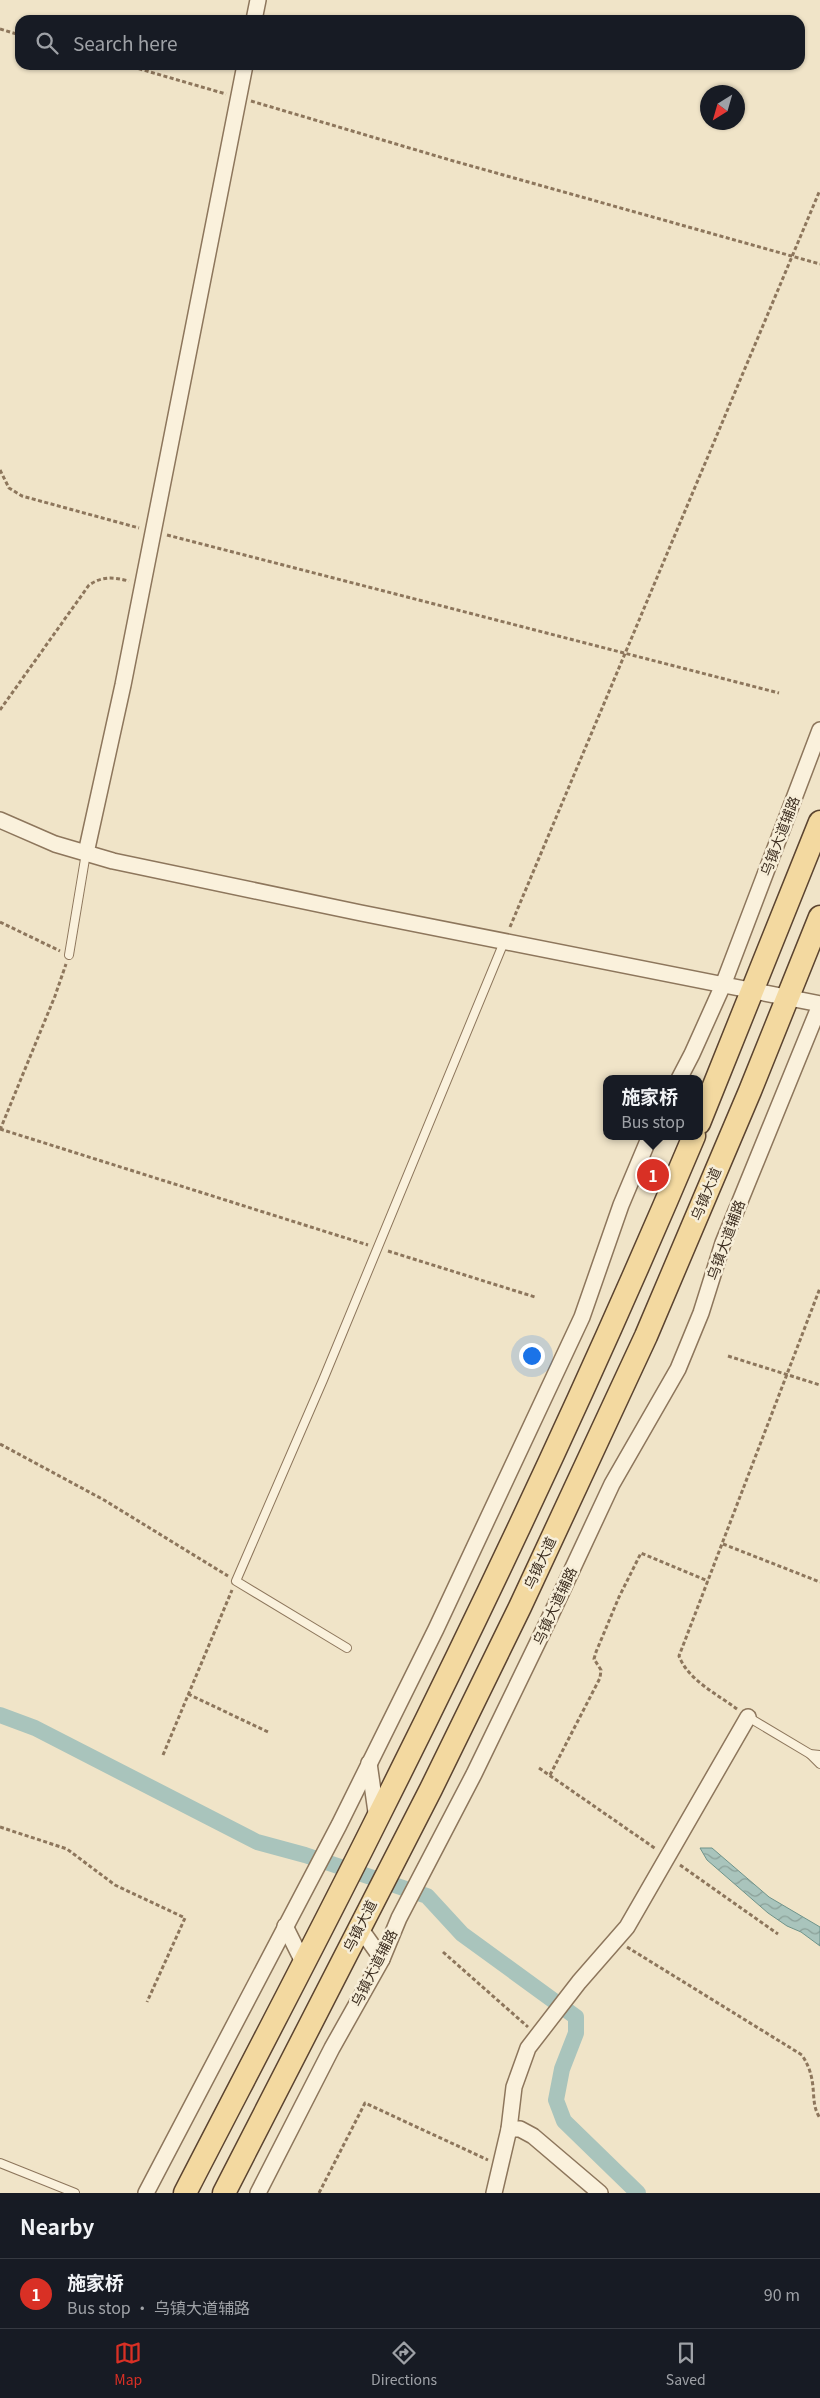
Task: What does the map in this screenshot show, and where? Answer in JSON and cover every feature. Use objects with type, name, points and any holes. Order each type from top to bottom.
[{"type":"main road","points":[[703,1113],[820,822]]},
{"type":"main road","name":"乌镇大道","points":[[224,2193],[501,1648],[646,1336],[820,916]]},
{"type":"main road","points":[[185,2193],[375,1824],[477,1616],[635,1275],[692,1140]]},
{"type":"street","points":[[255,15],[258,0]]},
{"type":"street","points":[[86,853],[142,584],[244,70]]},
{"type":"street","name":"乌镇大道辅路","points":[[681,1075],[723,985],[820,730]]},
{"type":"street","points":[[0,820],[55,844],[113,861],[504,942],[820,1004]]},
{"type":"street","name":"乌镇大道辅路","points":[[258,2193],[332,2048],[382,1958],[400,1918],[545,1628],[612,1484],[678,1369],[701,1313],[724,1243],[820,1004]]},
{"type":"street","points":[[146,2193],[339,1825],[436,1628],[582,1317],[621,1205],[648,1140]]},
{"type":"street","points":[[494,2193],[509,2129],[514,2087],[528,2048],[579,1982],[616,1940],[646,1895],[748,1717]]},
{"type":"street","points":[[369,1764],[375,1824]]},
{"type":"street","points":[[285,1926],[303,1962]]},
{"type":"street","points":[[360,1928],[382,1958]]},
{"type":"street","points":[[509,2129],[520,2129],[533,2136],[600,2193]]},
{"type":"lane","points":[[69,955],[86,853]]},
{"type":"lane","points":[[347,1648],[236,1581],[504,942]]},
{"type":"lane","points":[[748,1717],[810,1754],[820,1764]]},
{"type":"lane","points":[[810,1754],[820,1755]]},
{"type":"lane","points":[[0,2162],[75,2193]]},
{"type":"path","points":[[0,29],[15,34]]},
{"type":"path","points":[[144,70],[450,160],[820,264]]},
{"type":"path","points":[[504,942],[820,190]]},
{"type":"path","points":[[0,470],[9,488],[22,496],[152,532],[779,692]]},
{"type":"path","points":[[0,710],[89,585],[98,579],[112,577],[142,584]]},
{"type":"path","points":[[0,922],[69,955],[55,996],[0,1129],[536,1297]]},
{"type":"path","points":[[748,1717],[694,1677],[683,1667],[679,1656],[820,1288]]},
{"type":"path","points":[[728,1356],[820,1386]]},
{"type":"path","points":[[0,1444],[104,1500],[236,1581],[163,1755]]},
{"type":"path","points":[[723,1544],[820,1582]]},
{"type":"path","points":[[550,1775],[600,1678],[601,1670],[594,1659],[619,1597],[641,1553],[708,1581]]},
{"type":"path","points":[[188,1694],[268,1732]]},
{"type":"path","points":[[0,1827],[67,1849],[115,1885],[185,1918],[147,2002]]},
{"type":"path","points":[[616,1940],[802,2055],[812,2065],[817,2078],[819,2088],[816,2104],[820,2118]]},
{"type":"path","points":[[443,1952],[538,2036]]},
{"type":"path","points":[[319,2193],[365,2103],[500,2166]]},
{"type":"water","points":[[700,1848],[712,1848],[769,1897],[820,1927],[820,1946],[801,1932],[787,1926],[768,1913],[707,1860]]},
{"type":"waterway","points":[[0,1715],[35,1728],[257,1842],[305,1855],[427,1896],[462,1934],[576,2017],[576,2033],[562,2069],[556,2100],[564,2121],[638,2193]]},
{"type":"place","name":"施家桥","points":[[653,1175]]}]
